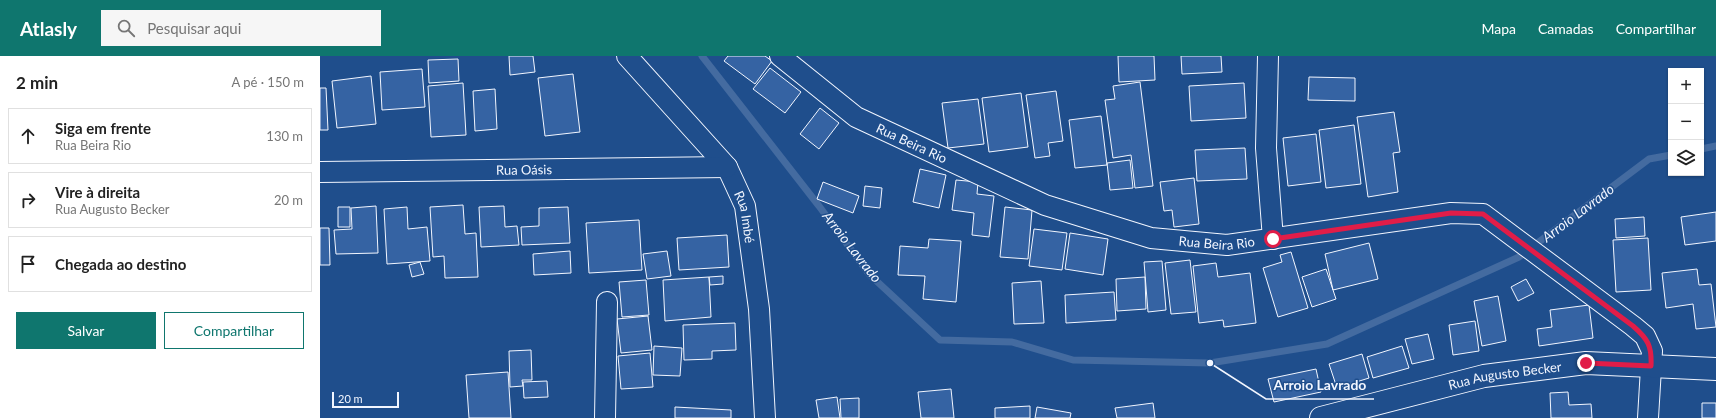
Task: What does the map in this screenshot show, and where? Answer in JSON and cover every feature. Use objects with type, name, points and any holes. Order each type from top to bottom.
[{"type":"street","name":"Rua Imbé","points":[[627,56],[727,167],[745,206],[759,309],[765,418]]},
{"type":"street","name":"Rua Beira Rio","points":[[780,56],[856,117],[1045,205],[1151,238],[1226,245],[1451,213],[1483,214],[1645,336],[1652,351],[1648,418]]},
{"type":"street","points":[[1268,56],[1266,148],[1273,239]]},
{"type":"street","name":"Rua Oásis","points":[[320,172],[727,167]]},
{"type":"street","points":[[605,418],[607,302]]},
{"type":"street","name":"Rua Augusto Becker","points":[[1321,418],[1484,376],[1586,363],[1716,369]]},
{"type":"building","points":[[509,56],[533,56],[535,72],[510,75]]},
{"type":"building","points":[[728,56],[765,56],[772,61],[755,84],[724,61]]},
{"type":"building","points":[[1118,56],[1154,56],[1155,80],[1119,82]]},
{"type":"building","points":[[1181,56],[1221,56],[1222,72],[1182,74]]},
{"type":"building","points":[[458,59],[459,81],[429,83],[428,60]]},
{"type":"building","points":[[770,68],[801,92],[785,113],[753,89]]},
{"type":"building","points":[[422,69],[425,107],[382,110],[380,72]]},
{"type":"building","points":[[573,74],[580,132],[545,136],[538,78]]},
{"type":"building","points":[[371,76],[376,124],[337,128],[332,81]]},
{"type":"building","points":[[1309,77],[1355,78],[1355,101],[1308,100]]},
{"type":"building","points":[[1140,82],[1153,186],[1135,188],[1131,155],[1113,158],[1105,100],[1115,99],[1113,86]]},
{"type":"building","points":[[463,83],[466,135],[431,137],[428,86]]},
{"type":"building","points":[[1244,83],[1246,118],[1191,121],[1189,86]]},
{"type":"building","points":[[320,88],[326,88],[328,130],[320,130]]},
{"type":"building","points":[[495,89],[497,129],[475,131],[473,91]]},
{"type":"building","points":[[1056,91],[1063,141],[1048,143],[1050,156],[1035,158],[1026,95]]},
{"type":"building","points":[[1021,93],[1028,147],[989,152],[982,98]]},
{"type":"building","points":[[978,99],[984,144],[948,148],[942,103]]},
{"type":"building","points":[[820,108],[839,123],[819,149],[800,134]]},
{"type":"building","points":[[1394,112],[1400,152],[1393,153],[1398,192],[1368,197],[1357,117]]},
{"type":"building","points":[[1101,116],[1107,165],[1075,168],[1069,120]]},
{"type":"building","points":[[1354,125],[1361,184],[1326,188],[1319,130]]},
{"type":"building","points":[[1316,134],[1321,182],[1288,186],[1283,138]]},
{"type":"building","points":[[1245,148],[1247,179],[1197,181],[1195,150]]},
{"type":"building","points":[[1130,160],[1133,188],[1110,190],[1107,163]]},
{"type":"building","points":[[920,169],[946,175],[939,208],[913,202]]},
{"type":"building","points":[[1194,178],[1199,224],[1174,227],[1172,210],[1164,211],[1160,182]]},
{"type":"building","points":[[956,180],[978,182],[977,194],[994,196],[989,237],[972,235],[974,213],[952,210]]},
{"type":"building","points":[[823,182],[859,196],[853,213],[817,199]]},
{"type":"building","points":[[865,186],[882,188],[880,208],[863,206]]},
{"type":"building","points":[[463,205],[465,234],[476,233],[478,277],[445,278],[444,256],[433,257],[430,207]]},
{"type":"building","points":[[376,206],[378,253],[336,254],[334,230],[352,229],[351,208]]},
{"type":"building","points":[[504,206],[505,227],[517,226],[519,245],[481,247],[479,207]]},
{"type":"building","points":[[338,207],[350,207],[350,227],[338,227]]},
{"type":"building","points":[[407,207],[408,229],[427,227],[430,261],[387,264],[384,209]]},
{"type":"building","points":[[568,207],[570,243],[522,245],[521,227],[539,226],[539,208]]},
{"type":"building","points":[[1005,207],[1032,210],[1028,259],[1000,257]]},
{"type":"building","points":[[1716,212],[1716,241],[1685,245],[1681,217]]},
{"type":"building","points":[[1644,217],[1645,236],[1616,238],[1615,219]]},
{"type":"building","points":[[639,220],[642,270],[589,273],[586,223]]},
{"type":"building","points":[[320,228],[329,228],[330,265],[320,265]]},
{"type":"building","points":[[1034,229],[1067,233],[1062,270],[1029,266]]},
{"type":"building","points":[[1070,233],[1108,239],[1103,275],[1065,269]]},
{"type":"building","points":[[727,235],[729,267],[679,270],[677,238]]},
{"type":"building","points":[[1648,238],[1651,290],[1616,292],[1613,240]]},
{"type":"building","points":[[929,239],[961,241],[956,302],[923,299],[925,276],[898,275],[900,246],[928,248]]},
{"type":"building","points":[[1369,243],[1378,279],[1333,290],[1325,254]]},
{"type":"building","points":[[570,251],[571,273],[534,275],[533,254]]},
{"type":"building","points":[[667,251],[671,276],[647,279],[643,254]]},
{"type":"building","points":[[1291,252],[1308,308],[1278,317],[1263,268],[1282,262],[1280,255]]},
{"type":"building","points":[[1190,260],[1196,312],[1171,314],[1165,263]]},
{"type":"building","points":[[1162,261],[1166,310],[1148,312],[1144,262]]},
{"type":"building","points":[[420,262],[424,274],[412,277],[409,265]]},
{"type":"building","points":[[1216,263],[1218,277],[1250,273],[1256,323],[1224,327],[1223,320],[1199,323],[1193,266]]},
{"type":"building","points":[[1326,269],[1336,299],[1312,307],[1302,277]]},
{"type":"building","points":[[1697,269],[1699,285],[1711,284],[1716,327],[1696,329],[1693,304],[1666,308],[1662,273]]},
{"type":"building","points":[[723,276],[723,284],[710,285],[709,277]]},
{"type":"building","points":[[709,277],[711,317],[665,321],[663,280]]},
{"type":"building","points":[[1145,277],[1146,309],[1117,311],[1116,279]]},
{"type":"building","points":[[1526,279],[1534,293],[1518,301],[1511,287]]},
{"type":"building","points":[[646,280],[649,315],[622,317],[619,282]]},
{"type":"building","points":[[1041,281],[1044,323],[1014,324],[1012,283]]},
{"type":"building","points":[[1114,292],[1116,320],[1066,323],[1065,295]]},
{"type":"building","points":[[1498,296],[1506,341],[1482,346],[1474,301]]},
{"type":"building","points":[[1589,305],[1593,338],[1539,346],[1537,329],[1552,327],[1550,310]]},
{"type":"building","points":[[648,316],[652,350],[621,353],[617,319]]},
{"type":"building","points":[[1475,321],[1479,351],[1453,355],[1449,325]]},
{"type":"building","points":[[735,323],[736,350],[712,351],[712,359],[684,360],[683,325]]},
{"type":"building","points":[[1428,334],[1434,359],[1412,364],[1405,339]]},
{"type":"building","points":[[654,346],[682,348],[680,376],[653,375]]},
{"type":"building","points":[[1402,346],[1409,368],[1373,378],[1367,357]]},
{"type":"building","points":[[531,350],[532,380],[522,380],[523,386],[510,387],[509,351]]},
{"type":"building","points":[[650,353],[653,387],[621,389],[618,356]]},
{"type":"building","points":[[1362,354],[1369,378],[1337,388],[1329,364]]},
{"type":"building","points":[[1316,369],[1321,392],[1274,402],[1268,379]]},
{"type":"building","points":[[508,372],[511,418],[469,418],[466,375]]},
{"type":"building","points":[[547,381],[548,397],[524,398],[523,382]]},
{"type":"building","points":[[951,389],[954,418],[921,418],[918,392]]},
{"type":"building","points":[[1568,392],[1569,405],[1591,404],[1592,418],[1551,418],[1550,393]]},
{"type":"building","points":[[837,397],[840,418],[819,418],[816,400]]},
{"type":"building","points":[[859,398],[859,418],[841,418],[840,399]]},
{"type":"building","points":[[1153,403],[1155,418],[1117,418],[1115,408]]},
{"type":"building","points":[[1702,403],[1716,403],[1716,418],[1702,418]]},
{"type":"building","points":[[1030,406],[1030,418],[995,418],[995,408]]},
{"type":"building","points":[[675,407],[731,410],[731,418],[675,418]]},
{"type":"building","points":[[1037,407],[1071,413],[1070,418],[1035,418]]},
{"type":"waterway","name":"Arroio Lavrado","points":[[702,56],[819,206],[869,274],[940,340],[1012,342],[1073,360],[1210,363],[1327,344],[1519,257],[1649,159],[1668,156]]},
{"type":"waterway","name":"Arroio Lavrado","points":[[1704,148],[1716,146]]},
{"type":"place","name":"Arroio Lavrado","points":[[1210,363]]},
{"type":"route","points":[[1273,239],[1451,213],[1483,214],[1633,326],[1645,336],[1652,351],[1651,366],[1586,363]]}]
